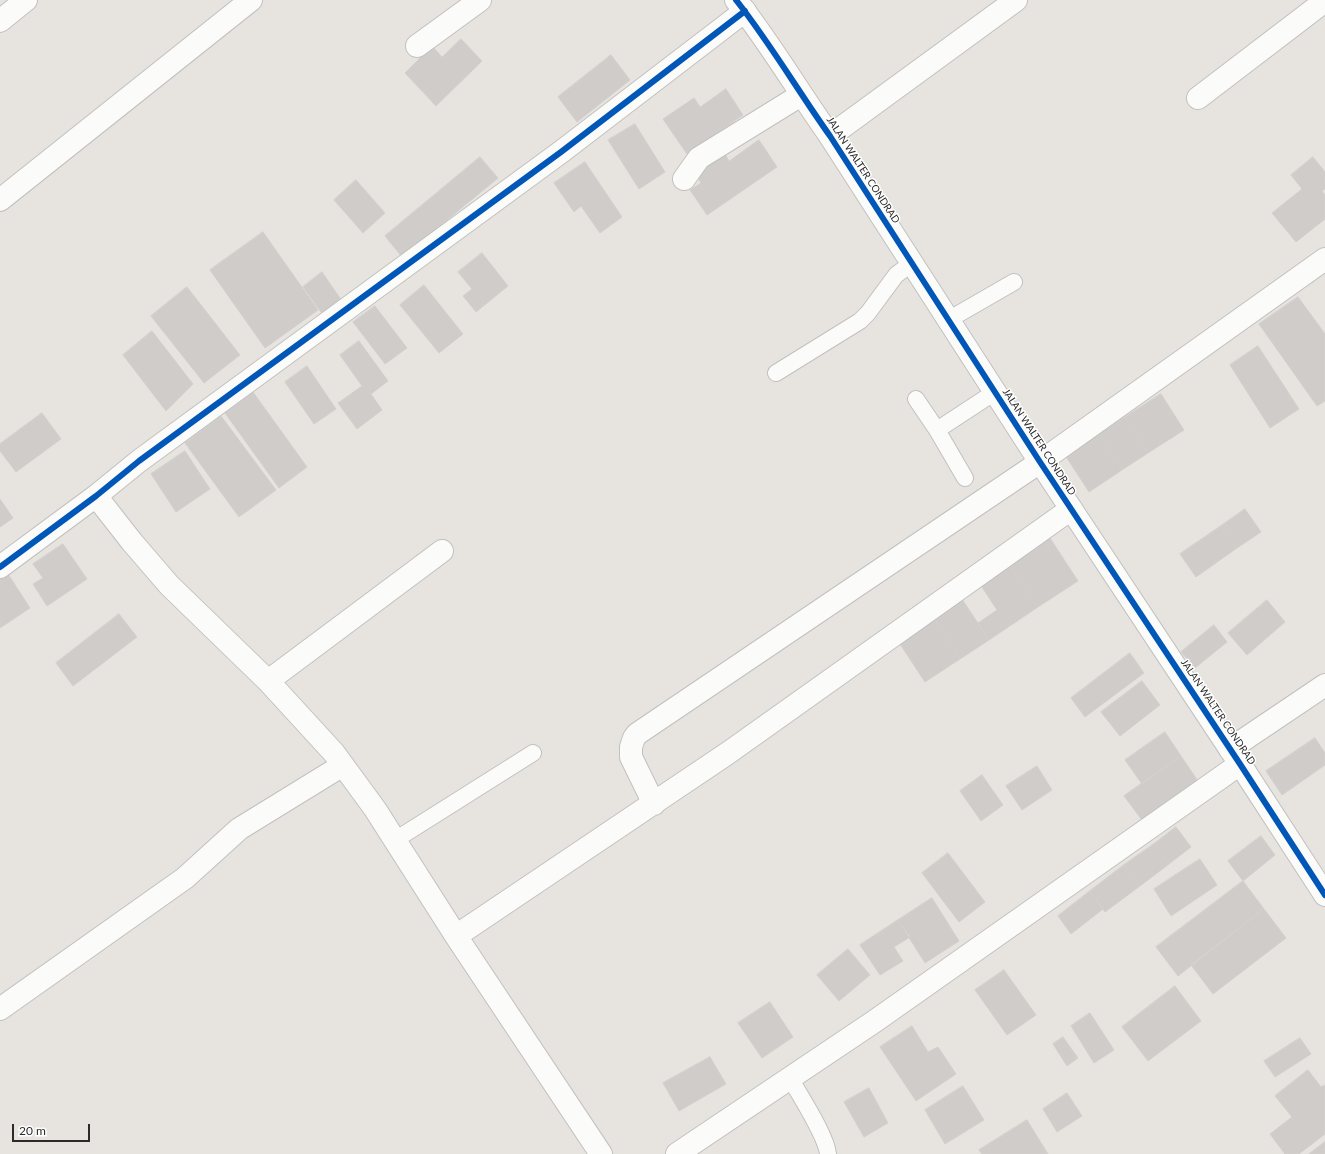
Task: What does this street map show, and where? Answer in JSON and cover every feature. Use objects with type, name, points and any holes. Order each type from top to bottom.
[{"type":"street","points":[[0,21],[26,0]]},
{"type":"street","points":[[0,200],[251,0]]},
{"type":"street","points":[[417,46],[480,0]]},
{"type":"street","points":[[830,136],[1016,0]]},
{"type":"street","points":[[1198,98],[1325,1]]},
{"type":"street","points":[[0,567],[96,496],[139,461],[561,152],[740,6]]},
{"type":"street","name":"JALAN WALTER CONDRAD","points":[[740,6],[830,136],[994,392],[1325,895]]},
{"type":"street","points":[[684,180],[699,158],[801,95]]},
{"type":"street","points":[[654,804],[631,757],[631,747],[637,734],[1040,462],[1325,260]]},
{"type":"street","points":[[96,496],[141,553],[169,585],[268,681],[334,753],[375,809],[456,936],[601,1154]]},
{"type":"street","points":[[456,936],[728,753],[1071,509]]},
{"type":"street","points":[[268,681],[442,551]]},
{"type":"street","points":[[677,1154],[875,1021],[1235,757],[1325,685]]},
{"type":"street","points":[[0,1008],[185,878],[239,829],[343,765]]},
{"type":"lane","points":[[776,373],[860,321],[868,313],[896,275],[912,263]]},
{"type":"lane","points":[[948,320],[1014,282]]},
{"type":"lane","points":[[937,430],[994,392]]},
{"type":"lane","points":[[916,399],[966,478]]},
{"type":"lane","points":[[395,840],[533,753]]},
{"type":"lane","points":[[790,1078],[817,1126],[828,1149],[828,1154]]},
{"type":"building","points":[[461,39],[482,61],[436,106],[405,73],[432,46],[442,57]]},
{"type":"building","points":[[611,55],[630,80],[577,122],[558,97]]},
{"type":"building","points":[[726,89],[743,115],[687,154],[663,119],[694,98],[700,107]]},
{"type":"building","points":[[635,124],[665,172],[639,189],[608,140]]},
{"type":"building","points":[[759,140],[777,167],[707,215],[690,190],[701,183],[696,174],[725,154],[729,161]]},
{"type":"building","points":[[480,157],[498,178],[402,257],[385,236]]},
{"type":"building","points":[[1313,157],[1325,172],[1325,189],[1322,191],[1325,195],[1325,219],[1296,242],[1272,213],[1302,189],[1291,175]]},
{"type":"building","points":[[585,162],[622,217],[600,233],[581,206],[574,212],[554,183]]},
{"type":"building","points":[[356,180],[385,213],[363,233],[334,200]]},
{"type":"building","points":[[263,232],[318,310],[265,348],[210,270]]},
{"type":"building","points":[[482,253],[508,286],[476,312],[463,296],[472,289],[458,272]]},
{"type":"building","points":[[322,272],[342,301],[323,315],[303,287]]},
{"type":"building","points":[[424,285],[463,334],[439,353],[400,305]]},
{"type":"building","points":[[187,287],[240,355],[204,383],[151,316]]},
{"type":"building","points":[[1298,297],[1325,334],[1325,401],[1317,406],[1259,324]]},
{"type":"building","points":[[375,306],[407,348],[385,364],[353,322]]},
{"type":"building","points":[[152,331],[193,384],[166,411],[123,355]]},
{"type":"building","points":[[359,341],[388,381],[371,394],[382,410],[357,429],[338,403],[362,386],[340,355]]},
{"type":"building","points":[[1258,346],[1299,409],[1270,428],[1230,365]]},
{"type":"building","points":[[307,366],[336,409],[314,424],[285,382]]},
{"type":"building","points":[[253,392],[307,467],[279,488],[225,413]]},
{"type":"building","points":[[1161,394],[1184,430],[1148,453],[1125,417]]},
{"type":"building","points":[[42,413],[61,439],[16,472],[0,451],[0,444]]},
{"type":"building","points":[[221,416],[276,490],[239,517],[185,443]]},
{"type":"building","points":[[1125,417],[1148,453],[1122,470],[1099,434]]},
{"type":"building","points":[[1099,434],[1122,470],[1089,492],[1065,455]]},
{"type":"building","points":[[185,451],[210,489],[176,512],[151,474]]},
{"type":"building","points":[[0,499],[13,518],[0,527]]},
{"type":"building","points":[[1245,509],[1261,532],[1237,548],[1221,526]]},
{"type":"building","points":[[1221,526],[1237,548],[1196,577],[1180,554]]},
{"type":"building","points":[[1048,535],[1078,581],[1038,607],[1008,562]]},
{"type":"building","points":[[63,544],[87,579],[47,606],[33,584],[43,578],[33,564]]},
{"type":"building","points":[[1008,562],[1038,607],[989,640],[978,623],[997,610],[978,581]]},
{"type":"building","points":[[8,574],[30,608],[0,628],[0,579]]},
{"type":"building","points":[[960,596],[989,640],[960,659],[932,615]]},
{"type":"building","points":[[1267,600],[1285,622],[1247,655],[1228,633]]},
{"type":"building","points":[[119,614],[137,637],[73,686],[56,663]]},
{"type":"building","points":[[932,615],[960,659],[925,682],[896,638]]},
{"type":"building","points":[[1214,625],[1227,642],[1195,668],[1181,652]]},
{"type":"building","points":[[1130,653],[1144,673],[1085,717],[1071,698]]},
{"type":"building","points":[[1142,681],[1160,705],[1120,736],[1101,712]]},
{"type":"building","points":[[1165,732],[1181,756],[1142,784],[1125,760]]},
{"type":"building","points":[[1315,738],[1325,753],[1325,765],[1282,795],[1266,771]]},
{"type":"building","points":[[1181,756],[1198,781],[1142,820],[1124,796]]},
{"type":"building","points":[[1037,766],[1052,790],[1022,810],[1006,786]]},
{"type":"building","points":[[982,775],[1003,805],[981,821],[960,791]]},
{"type":"building","points":[[1176,827],[1191,847],[1169,864],[1154,844]]},
{"type":"building","points":[[1261,836],[1275,855],[1243,881],[1228,861]]},
{"type":"building","points":[[1154,844],[1169,864],[1140,886],[1124,865]]},
{"type":"building","points":[[948,853],[985,902],[959,922],[922,873]]},
{"type":"building","points":[[1200,859],[1217,885],[1171,916],[1154,889]]},
{"type":"building","points":[[1124,865],[1140,886],[1105,912],[1090,891]]},
{"type":"building","points":[[1243,881],[1264,909],[1178,976],[1156,947]]},
{"type":"building","points":[[1090,891],[1103,909],[1071,934],[1058,916]]},
{"type":"building","points":[[932,898],[959,941],[925,963],[898,920]]},
{"type":"building","points":[[1264,909],[1286,938],[1213,994],[1191,965]]},
{"type":"building","points":[[898,920],[910,937],[894,947],[903,961],[880,975],[860,945]]},
{"type":"building","points":[[848,949],[870,975],[839,1001],[817,975]]},
{"type":"building","points":[[1004,970],[1036,1015],[1007,1035],[975,990]]},
{"type":"building","points":[[1175,986],[1201,1021],[1148,1061],[1122,1027]]},
{"type":"building","points":[[770,1002],[793,1037],[762,1058],[738,1023]]},
{"type":"building","points":[[1090,1013],[1114,1050],[1094,1063],[1071,1026]]},
{"type":"building","points":[[912,1026],[928,1052],[938,1047],[956,1074],[916,1101],[880,1047]]},
{"type":"building","points":[[1063,1037],[1078,1058],[1067,1066],[1053,1044]]},
{"type":"building","points":[[1300,1038],[1311,1054],[1275,1077],[1264,1061]]},
{"type":"building","points":[[710,1057],[726,1084],[679,1111],[663,1083]]},
{"type":"building","points":[[1308,1070],[1321,1087],[1325,1085],[1325,1134],[1299,1154],[1285,1154],[1270,1134],[1292,1117],[1275,1096]]},
{"type":"building","points":[[963,1086],[984,1120],[945,1144],[925,1110]]},
{"type":"building","points":[[869,1088],[888,1123],[864,1137],[844,1102]]},
{"type":"building","points":[[1067,1093],[1082,1116],[1057,1132],[1043,1109]]},
{"type":"building","points":[[1027,1120],[1048,1154],[982,1154],[979,1150]]},
{"type":"building","points":[[1325,1142],[1325,1154],[1309,1154]]},
{"type":"cycle path","points":[[736,0],[761,33],[830,136],[1040,462],[1325,895]]},
{"type":"cycle path","points":[[0,567],[96,496],[139,461],[561,152],[745,11]]}]
